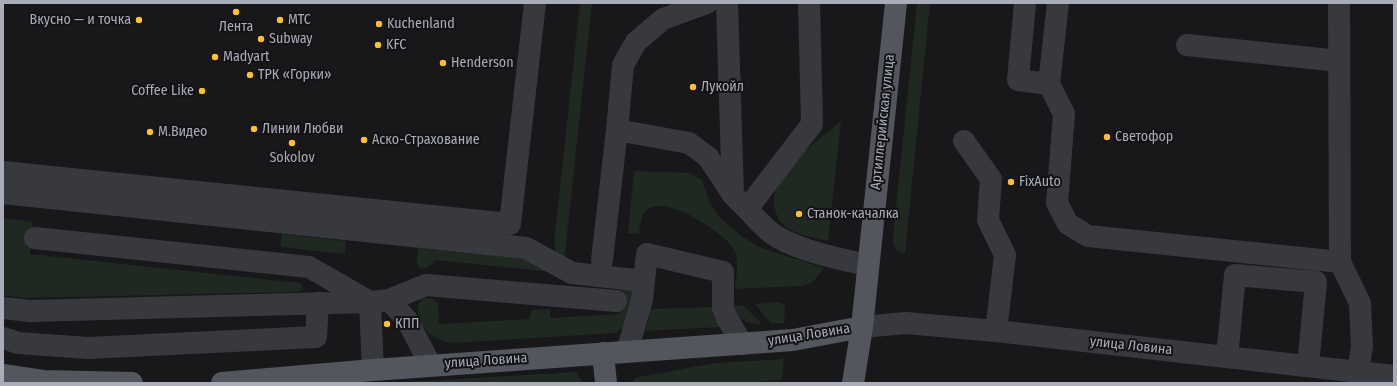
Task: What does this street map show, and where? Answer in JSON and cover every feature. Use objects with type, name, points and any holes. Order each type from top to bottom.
[{"type":"main road","name":"Артиллерийская улица","points":[[853,383],[862,327],[896,3]]},
{"type":"main road","name":"улица Ловина","points":[[222,383],[374,370],[793,340],[862,327]]},
{"type":"main road","points":[[603,353],[606,383]]},
{"type":"main road","points":[[3,375],[43,381],[132,383]]},
{"type":"street","points":[[3,172],[510,224],[535,3]]},
{"type":"street","points":[[602,260],[623,65],[636,42],[663,19],[707,3]]},
{"type":"street","points":[[727,3],[740,202]]},
{"type":"street","points":[[740,202],[812,124],[809,3]]},
{"type":"street","points":[[1025,3],[1018,80],[1049,84]]},
{"type":"street","points":[[1058,3],[1049,84],[1064,114],[1057,202],[1068,224],[1088,236],[1340,262]]},
{"type":"street","points":[[1339,3],[1340,262],[1360,303],[1362,347],[1358,371]]},
{"type":"street","points":[[1187,46],[1339,61]]},
{"type":"street","points":[[617,130],[689,142],[708,157],[740,202],[778,238],[794,245],[833,257],[868,265]]},
{"type":"street","points":[[964,141],[990,179],[988,220],[1005,255],[996,331]]},
{"type":"street","points":[[3,193],[526,248],[572,273],[644,281]]},
{"type":"street","points":[[36,238],[309,267],[380,301],[407,320],[432,366]]},
{"type":"street","points":[[627,352],[642,300],[647,254],[723,272],[723,308],[742,344]]},
{"type":"street","points":[[1227,357],[1235,275],[1316,282],[1308,366]]},
{"type":"street","points":[[318,303],[316,337],[88,348],[10,341],[12,309],[380,301],[426,285],[616,301]]},
{"type":"street","points":[[374,370],[380,301]]},
{"type":"street","name":"улица Ловина","points":[[862,327],[906,323],[996,331],[1358,371],[1392,378]]},
{"type":"shaded area","points":[[580,3],[592,3],[564,263],[556,252],[554,242]]},
{"type":"shaded area","points":[[917,3],[930,3],[905,254],[895,248],[893,236]]},
{"type":"shaded area","points":[[841,121],[828,241],[802,234],[785,226],[776,213],[774,197],[785,172],[807,149]]},
{"type":"shaded area","points":[[634,171],[690,173],[702,180],[709,201],[719,217],[743,237],[759,247],[824,268],[812,283],[802,286],[735,289],[737,265],[735,252],[730,244],[721,236],[697,219],[671,208],[660,206],[652,207],[643,215],[639,234],[628,233]]},
{"type":"shaded area","points":[[3,218],[33,222],[30,254],[300,283],[303,285],[303,289],[298,292],[24,298],[3,295]]},
{"type":"shaded area","points":[[282,234],[346,241],[345,254],[280,247]]},
{"type":"shaded area","points":[[418,248],[528,259],[551,272],[435,260],[426,268],[421,268],[417,264]]},
{"type":"shaded area","points":[[622,286],[633,287],[631,308],[625,325],[615,333],[453,343],[442,341],[429,333],[421,324],[418,313],[420,301],[427,298],[434,300],[438,304],[439,324],[530,319],[531,310],[550,309],[550,318],[619,314]]},
{"type":"shaded area","points":[[779,302],[785,306],[784,323],[771,324],[755,304]]},
{"type":"shaded area","points":[[734,305],[744,306],[762,324],[747,322],[741,318],[738,315]]},
{"type":"shaded area","points":[[714,307],[723,327],[645,331],[649,320],[650,309]]},
{"type":"shaded area","points":[[784,359],[782,380],[740,383],[632,383],[635,378],[639,377],[715,363]]},
{"type":"shaded area","points":[[576,372],[582,383],[387,383]]},
{"type":"place","name":"Лента","points":[[236,12]]},
{"type":"place","name":"Вкусно — и точка","points":[[139,20]]},
{"type":"place","name":"МТС","points":[[280,20]]},
{"type":"place","name":"Kuchenland","points":[[379,24]]},
{"type":"place","name":"Subway","points":[[261,39]]},
{"type":"place","name":"KFC","points":[[378,45]]},
{"type":"place","name":"Madyart","points":[[215,57]]},
{"type":"place","name":"Henderson","points":[[443,63]]},
{"type":"place","name":"ТРК «Горки»","points":[[250,75]]},
{"type":"place","name":"Лукойл","points":[[693,87]]},
{"type":"place","name":"Coffee Like","points":[[202,91]]},
{"type":"place","name":"Линии Любви","points":[[254,129]]},
{"type":"place","name":"М.Видео","points":[[150,132]]},
{"type":"place","name":"Светофор","points":[[1107,137]]},
{"type":"place","name":"Аско-Страхование","points":[[364,140]]},
{"type":"place","name":"Sokolov","points":[[292,143]]},
{"type":"place","name":"FixAuto","points":[[1011,182]]},
{"type":"place","name":"Станок-качалка","points":[[799,214]]},
{"type":"place","name":"КПП","points":[[387,324]]}]
